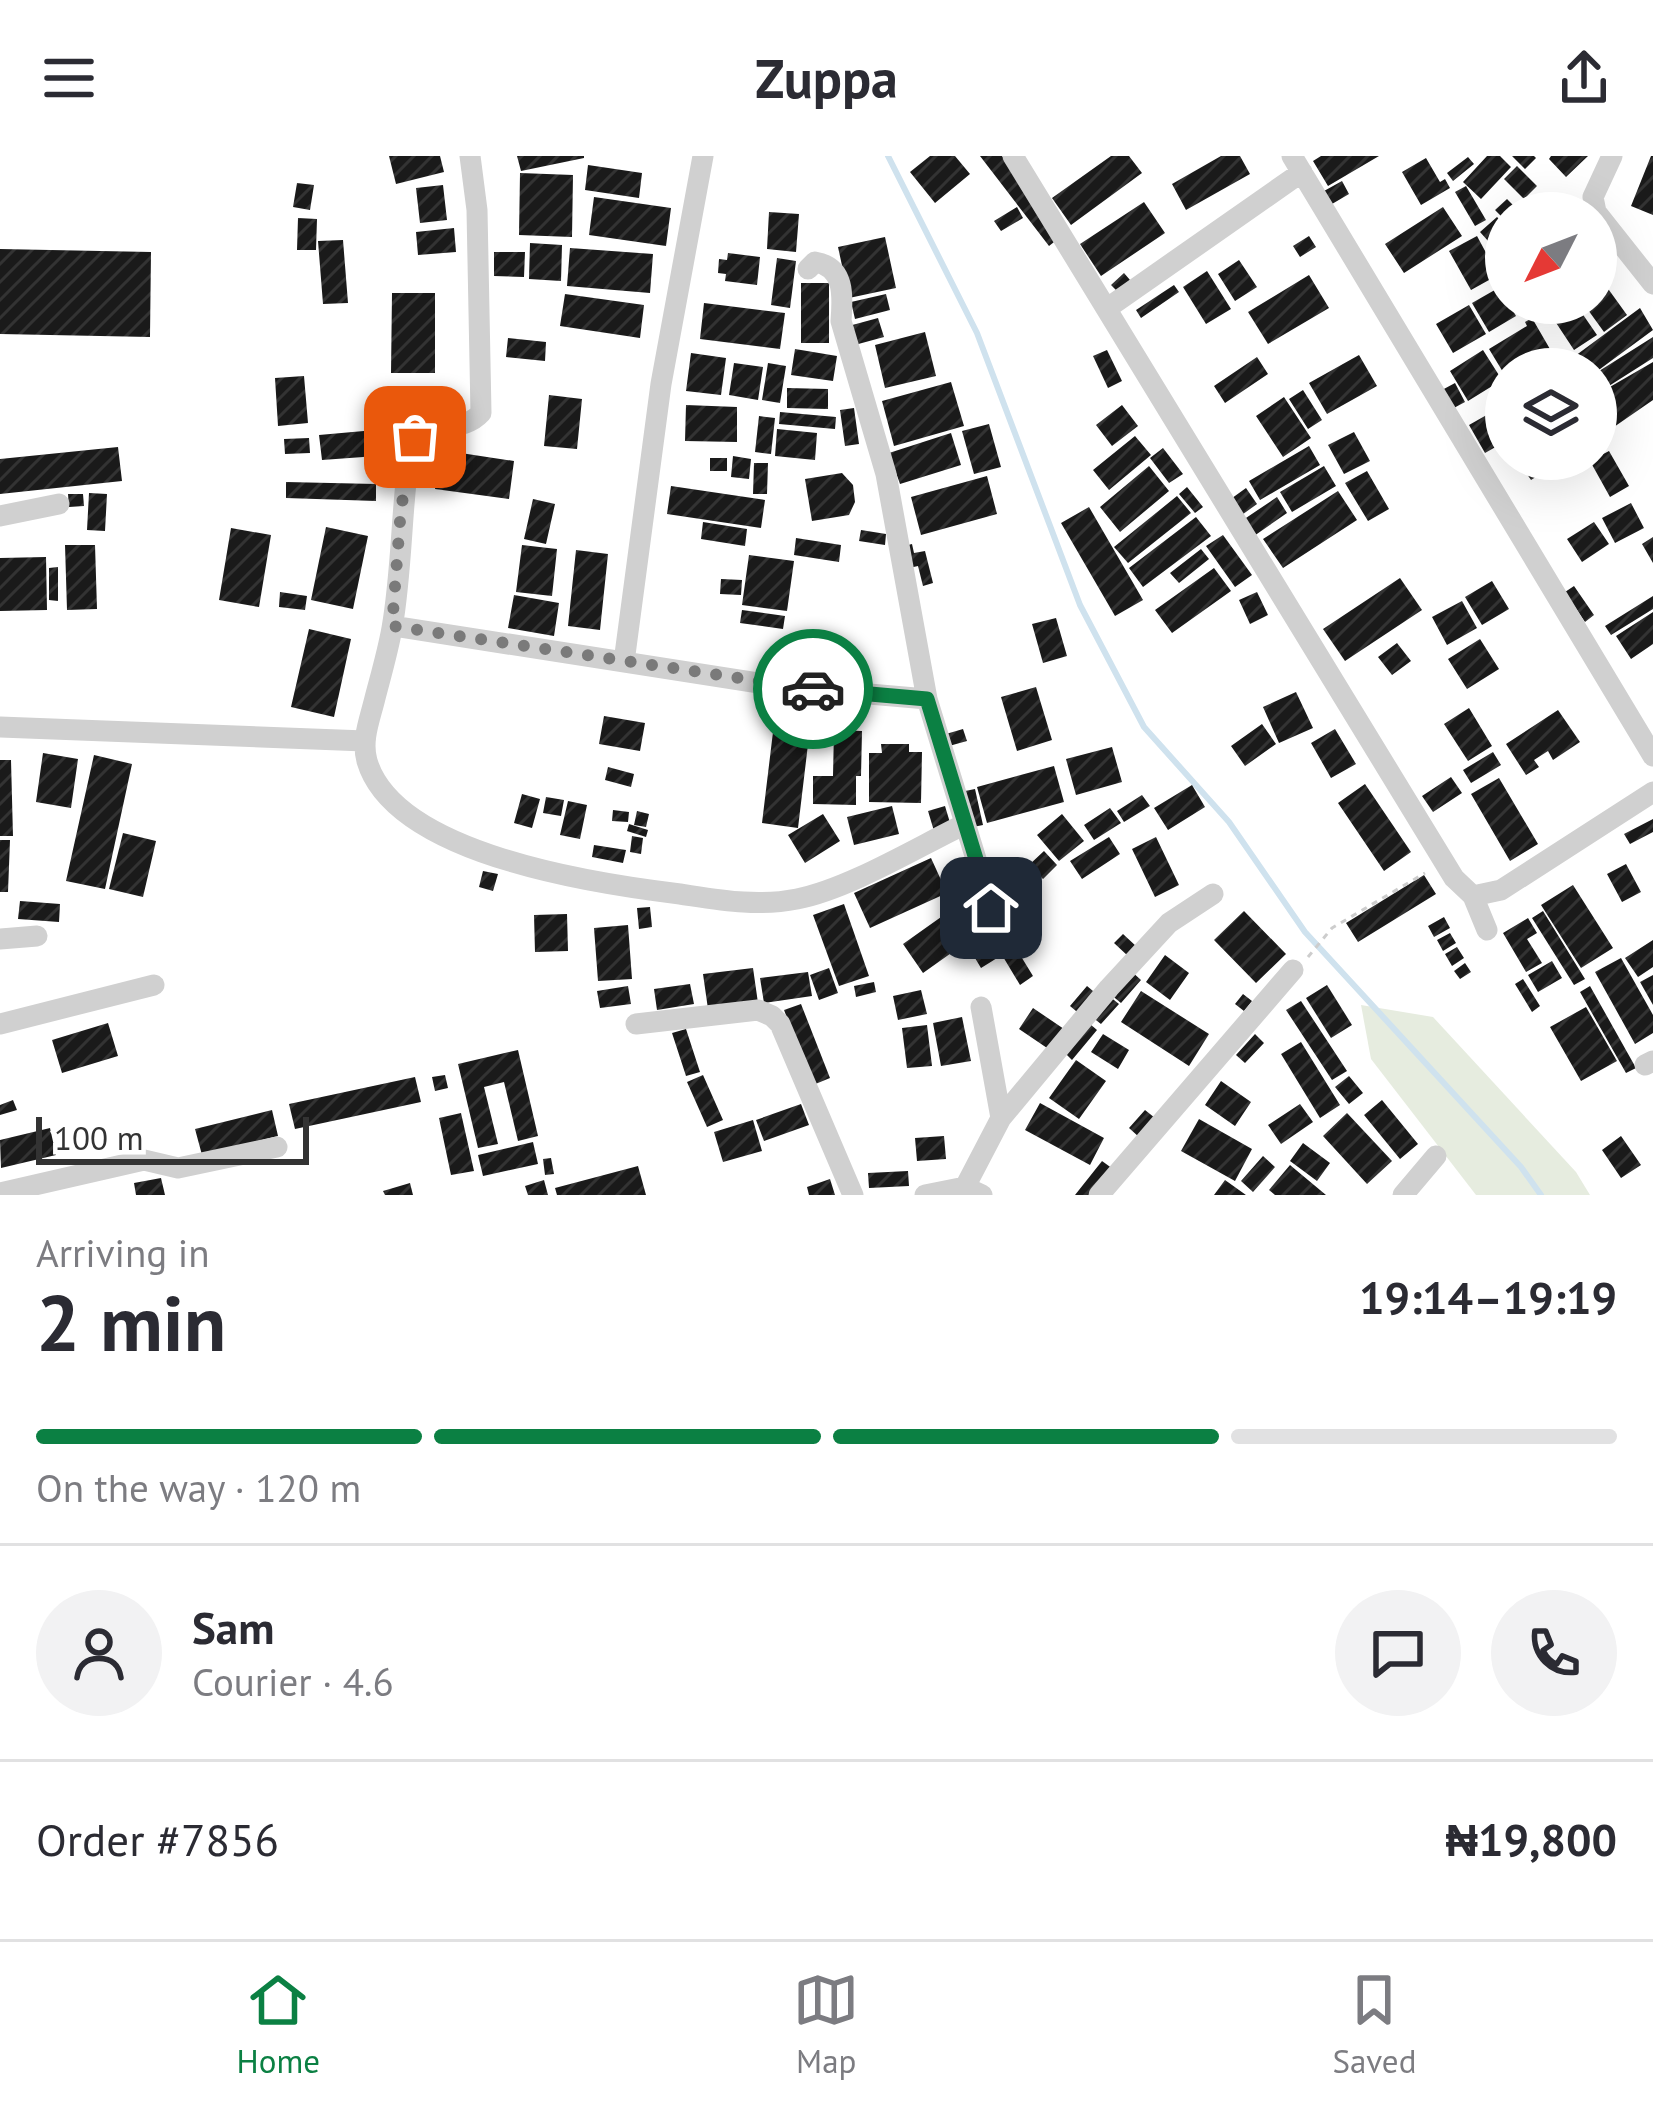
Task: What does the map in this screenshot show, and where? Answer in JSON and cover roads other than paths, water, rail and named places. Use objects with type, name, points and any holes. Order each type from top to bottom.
[{"type":"street","points":[[470,156],[476,210],[481,413],[474,421],[427,429],[415,437],[401,508],[392,626],[365,741],[375,780],[388,797],[427,826],[524,866],[619,888],[737,904],[800,899],[963,825]]},
{"type":"street","points":[[625,662],[661,384],[703,156]]},
{"type":"street","points":[[1013,156],[1447,866],[1463,890],[1473,896],[1487,930]]},
{"type":"street","points":[[1612,156],[1593,197],[1596,212],[1653,284]]},
{"type":"street","points":[[1108,307],[1297,164],[1653,756]]},
{"type":"street","points":[[808,269],[815,262],[828,264],[838,275],[841,321],[886,474],[927,699],[991,908]]},
{"type":"street","points":[[0,516],[59,504]]},
{"type":"street","points":[[392,626],[777,686],[927,699]]},
{"type":"street","points":[[0,728],[365,741]]},
{"type":"street","points":[[1473,896],[1501,890],[1653,792]]},
{"type":"street","points":[[925,1195],[973,1191],[1001,1118],[1168,923],[1213,893]]},
{"type":"street","points":[[0,939],[38,936]]},
{"type":"street","points":[[1099,1195],[1293,970]]},
{"type":"street","points":[[0,1024],[154,986]]},
{"type":"street","points":[[981,1006],[1001,1118]]},
{"type":"street","points":[[636,1024],[758,1010],[772,1016],[780,1024],[853,1195]]},
{"type":"street","points":[[0,1193],[144,1160],[178,1168],[277,1147]]},
{"type":"street","points":[[1402,1195],[1436,1156]]},
{"type":"waterway","points":[[888,156],[977,333],[1080,605],[1144,727],[1229,822],[1305,932],[1521,1167],[1541,1195]]}]
